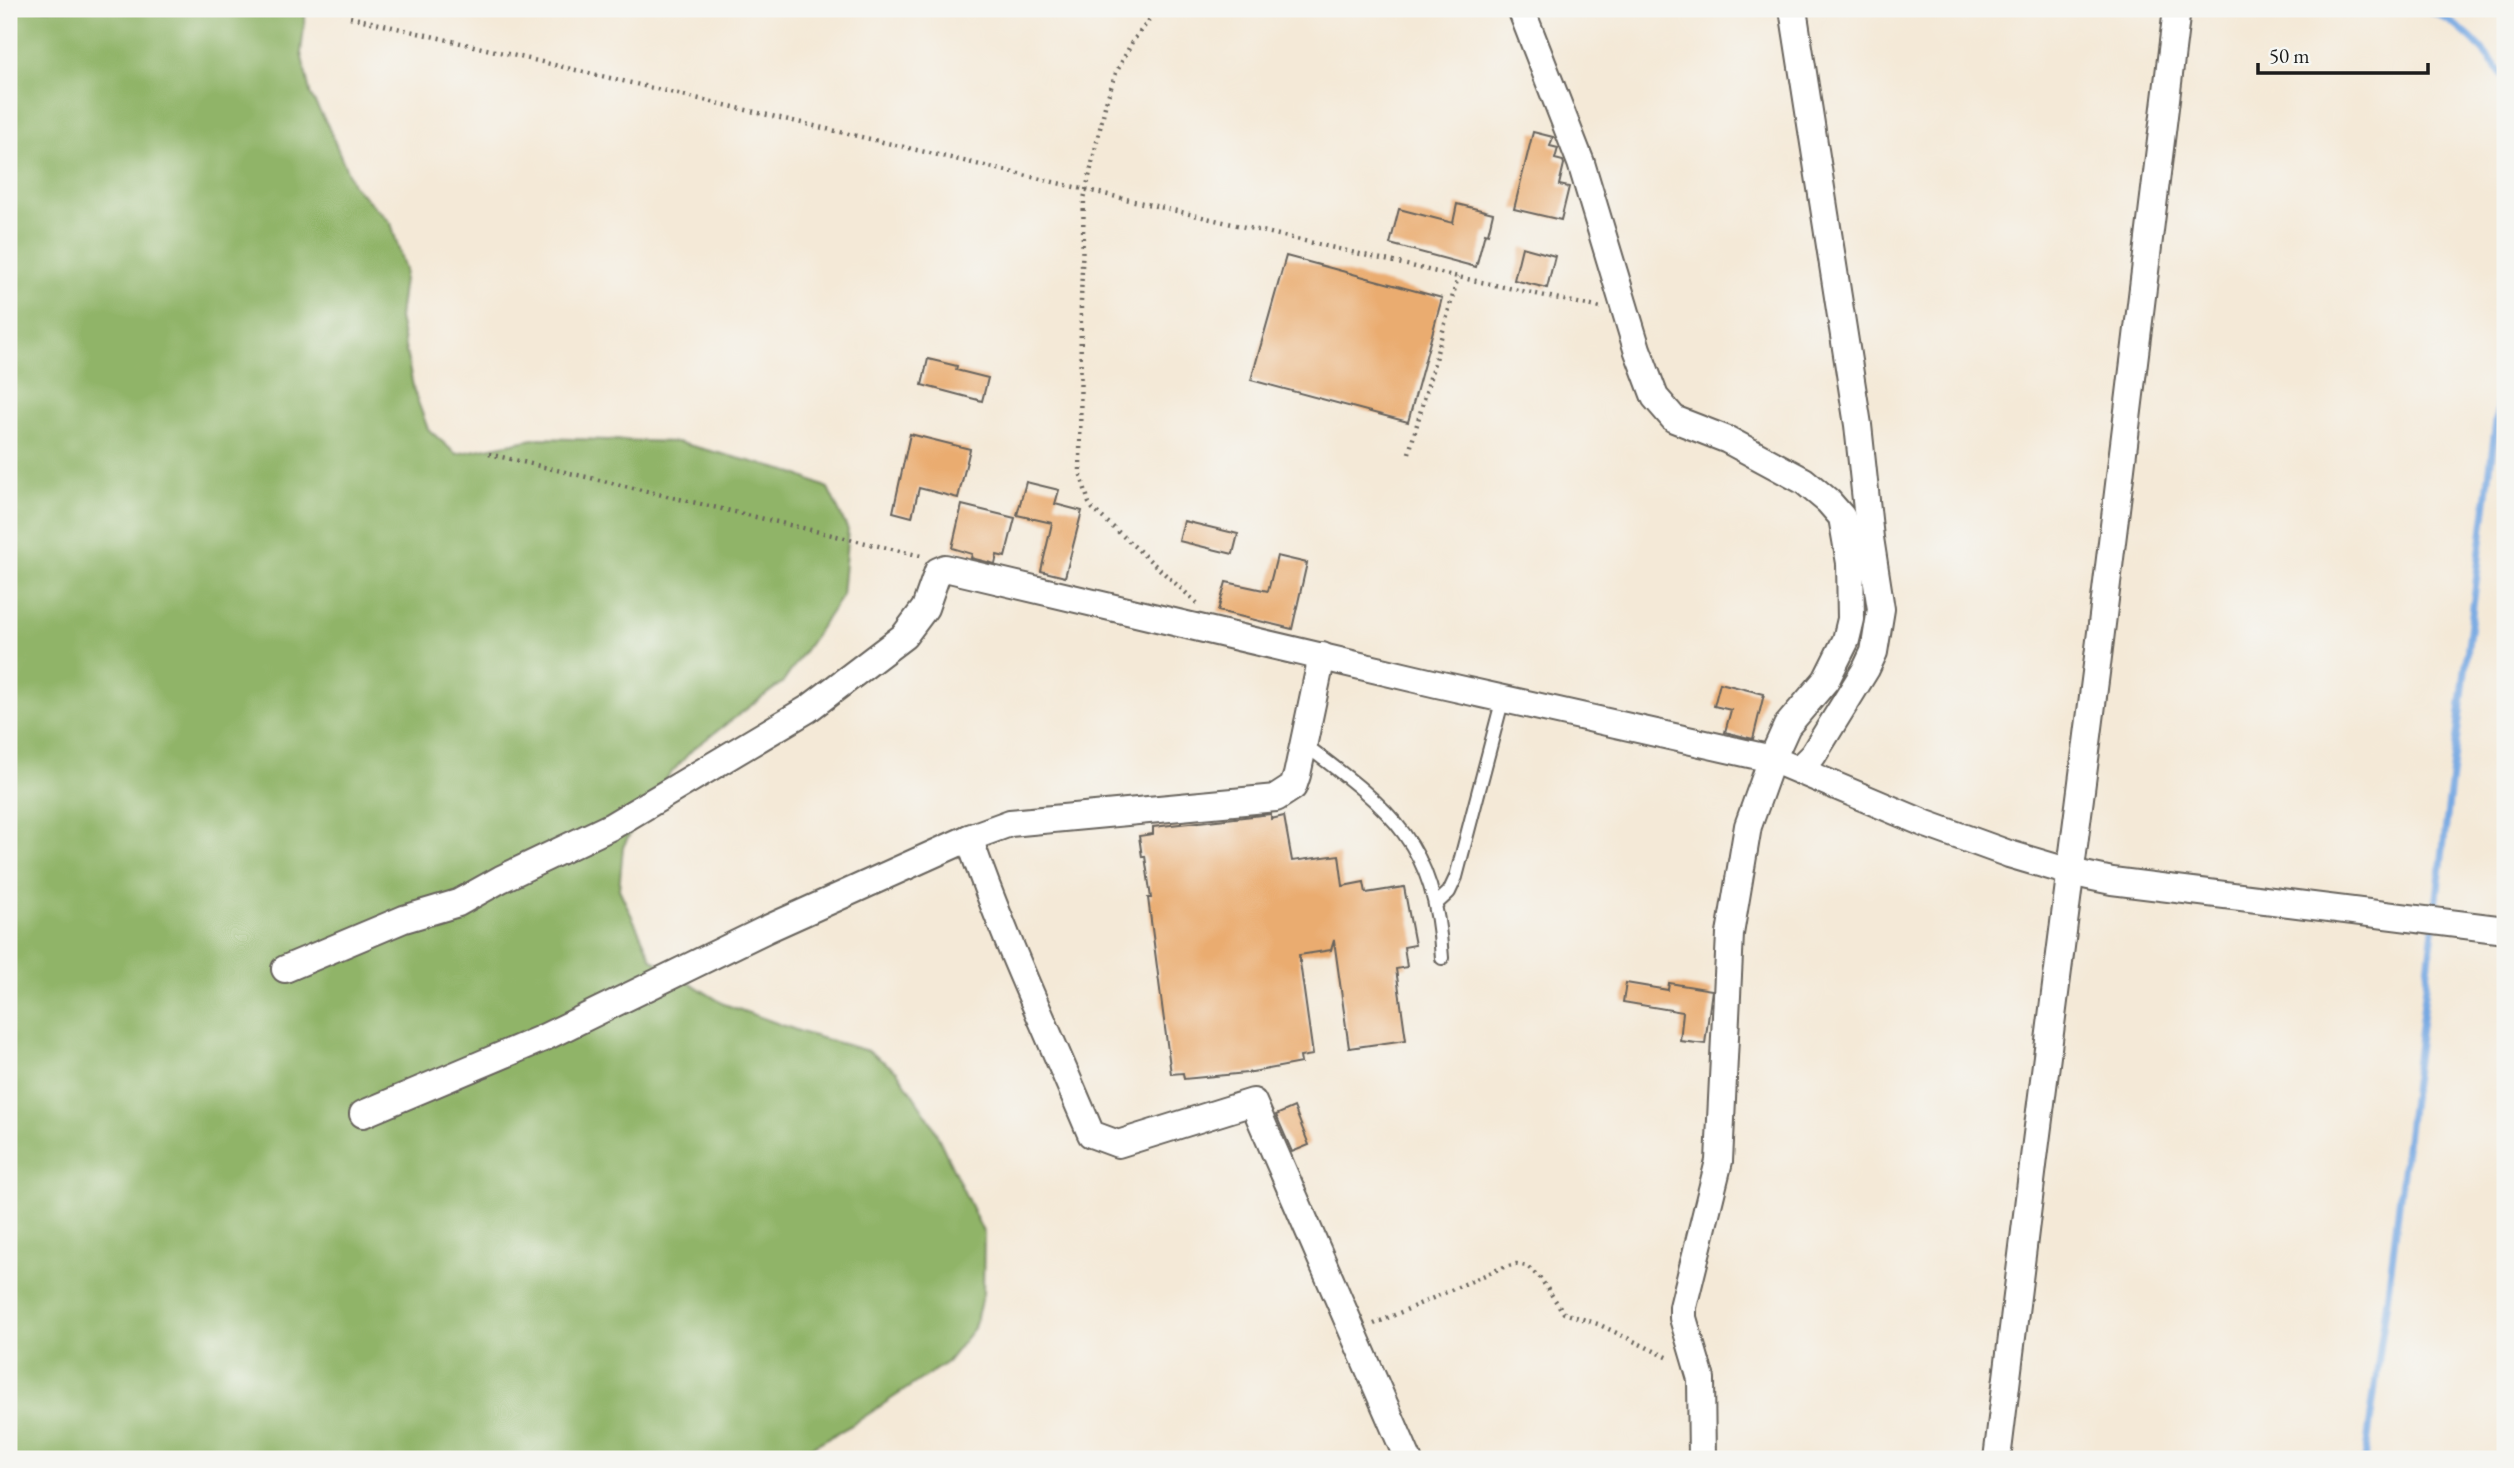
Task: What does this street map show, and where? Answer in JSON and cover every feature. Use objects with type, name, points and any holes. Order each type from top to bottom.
[{"type":"street","points":[[1521,9],[1581,163],[1626,312],[1656,397],[1674,419],[1728,440],[1804,481],[1828,500],[1842,517],[1852,592],[1852,619],[1846,640],[1826,681],[1787,726],[1748,826],[1730,934],[1719,1161],[1683,1307],[1683,1318],[1701,1379],[1702,1459]]},
{"type":"street","points":[[1793,9],[1858,425],[1870,538],[1881,609],[1874,652],[1866,669],[1813,755],[1799,769]]},
{"type":"street","points":[[1997,1459],[2177,9]]},
{"type":"street","points":[[285,969],[404,919],[458,903],[501,879],[612,826],[808,709],[904,636],[925,608],[936,575],[941,569],[956,570],[1772,759],[1926,824],[2009,855],[2070,872],[2112,881],[2505,930]]},
{"type":"street","points":[[363,1114],[541,1039],[767,929],[969,838],[1010,823],[1276,798],[1293,787],[1322,656]]},
{"type":"street","points":[[969,838],[1005,936],[1091,1134],[1118,1144],[1253,1102],[1408,1459]]},
{"type":"lane","points":[[1436,904],[1449,892],[1455,877],[1503,698]]},
{"type":"lane","points":[[1303,744],[1355,783],[1394,818],[1414,846],[1436,904],[1442,958]]},
{"type":"path","points":[[1158,9],[1132,42],[1116,73],[1106,102],[1084,199],[1080,472],[1093,509],[1204,608],[1213,619],[1217,631]]},
{"type":"path","points":[[350,17],[1458,277],[1626,312]]},
{"type":"path","points":[[1409,453],[1458,277]]},
{"type":"path","points":[[489,454],[921,556],[937,563],[941,569]]},
{"type":"path","points":[[1353,1333],[1501,1268],[1516,1264],[1527,1266],[1534,1271],[1559,1308],[1571,1317],[1598,1324],[1671,1358],[1694,1357]]},
{"type":"green space","points":[[9,9],[306,9],[301,53],[311,96],[327,124],[353,185],[391,223],[405,270],[399,318],[414,391],[428,429],[456,454],[539,438],[677,442],[794,473],[828,488],[848,530],[842,596],[784,681],[693,749],[651,795],[623,847],[619,889],[652,959],[724,1004],[807,1034],[868,1051],[897,1071],[931,1122],[984,1234],[983,1293],[974,1328],[947,1362],[852,1425],[790,1459],[9,1459]]},
{"type":"building","points":[[1533,132],[1553,137],[1550,146],[1558,148],[1555,159],[1563,161],[1564,164],[1559,185],[1569,187],[1561,220],[1514,209]]},
{"type":"building","points":[[1457,204],[1493,213],[1476,267],[1390,244],[1399,209],[1453,223]]},
{"type":"building","points":[[1522,247],[1555,256],[1547,288],[1514,280]]},
{"type":"building","points":[[1286,256],[1442,298],[1408,422],[1251,380]]},
{"type":"building","points":[[928,359],[988,378],[982,401],[922,385]]},
{"type":"building","points":[[910,434],[970,449],[958,498],[919,488],[912,517],[893,512]]},
{"type":"building","points":[[1026,482],[1059,490],[1055,504],[1082,511],[1065,577],[1041,571],[1052,523],[1017,515]]},
{"type":"building","points":[[962,505],[1015,518],[1005,557],[997,555],[995,564],[971,558],[972,554],[952,548]]},
{"type":"building","points":[[1184,521],[1238,534],[1233,554],[1179,541]]},
{"type":"building","points":[[1277,556],[1307,563],[1292,629],[1218,611],[1226,582],[1268,591]]},
{"type":"building","points":[[1720,683],[1764,694],[1753,739],[1725,732],[1731,710],[1714,706]]},
{"type":"building","points":[[1271,814],[1271,819],[1284,816],[1292,861],[1339,855],[1343,886],[1364,882],[1366,893],[1404,887],[1415,945],[1404,947],[1407,967],[1396,969],[1406,1040],[1349,1048],[1334,940],[1331,950],[1299,955],[1313,1055],[1300,1057],[1301,1063],[1247,1073],[1184,1079],[1183,1073],[1171,1074],[1148,898],[1151,898],[1139,836],[1153,834],[1153,827]]},
{"type":"building","points":[[1626,983],[1668,990],[1669,983],[1712,990],[1705,1044],[1680,1041],[1683,1012],[1623,1002]]},
{"type":"building","points":[[1294,1107],[1309,1145],[1292,1152],[1276,1115]]},
{"type":"waterway","points":[[2425,9],[2460,29],[2505,79]]},
{"type":"waterway","points":[[2365,1459],[2505,348]]}]
